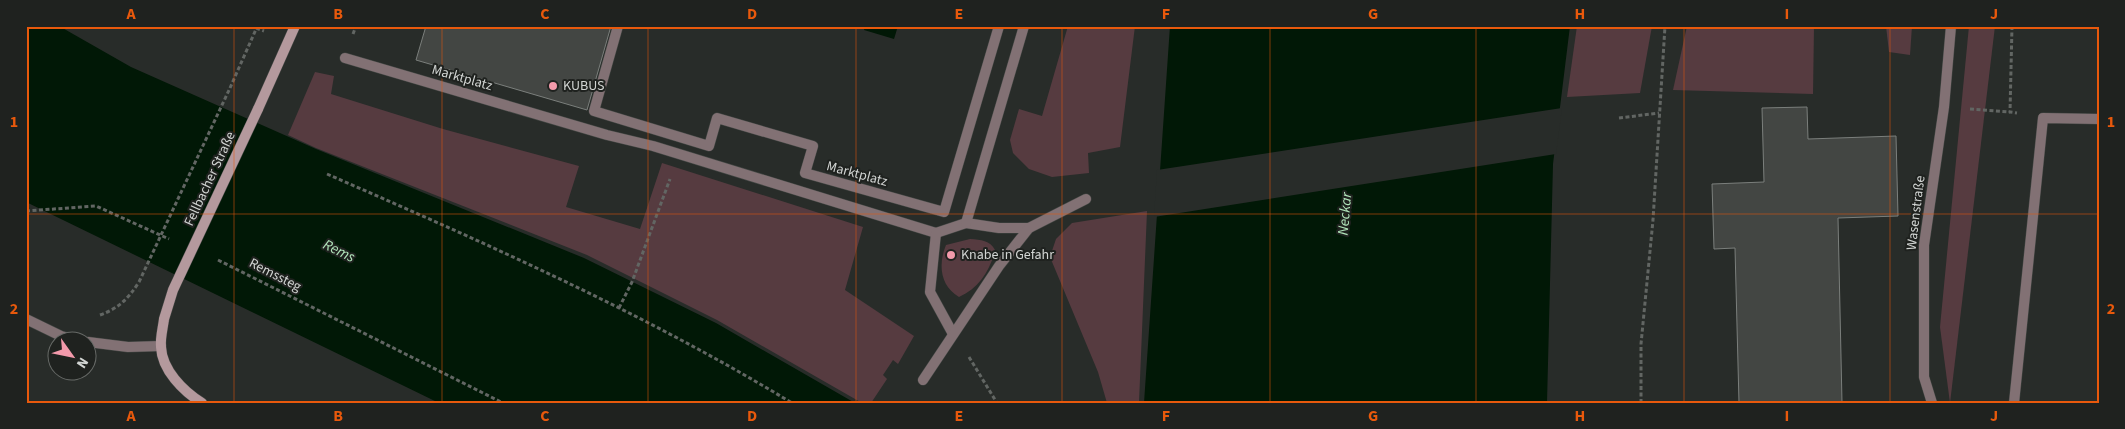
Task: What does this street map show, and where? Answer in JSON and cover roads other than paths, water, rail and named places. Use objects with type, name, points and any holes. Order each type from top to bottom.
[{"type":"main road","name":"Fellbacher Straße","points":[[160,346],[164,319],[173,290],[295,26]]},
{"type":"main road","points":[[160,346],[164,362],[177,381],[189,394],[202,403]]},
{"type":"street","name":"Marktplatz","points":[[618,26],[594,112],[709,146],[717,118],[814,146],[805,174],[944,212],[999,26]]},
{"type":"street","points":[[966,223],[1024,26]]},
{"type":"street","name":"Wasenstraße","points":[[1932,403],[1924,377],[1924,245],[1944,107],[1951,26]]},
{"type":"street","name":"Marktplatz","points":[[345,58],[629,142],[680,154],[936,233]]},
{"type":"street","points":[[2014,403],[2042,118],[2099,119]]},
{"type":"street","points":[[629,142],[634,124]]},
{"type":"street","points":[[923,380],[998,266],[1029,228],[1086,199]]},
{"type":"street","points":[[953,334],[930,292],[936,233],[966,223],[998,228],[1029,228]]},
{"type":"street","points":[[26,319],[53,332]]},
{"type":"street","points":[[98,344],[128,348],[160,346]]},
{"type":"water","name":"Rems","points":[[26,26],[59,26],[131,67],[316,149],[584,258],[716,323],[855,403],[439,403],[26,202]]},
{"type":"water","points":[[865,26],[898,26],[894,39],[864,30]]},
{"type":"water","name":"Neckar","points":[[1170,26],[1570,26],[1553,164],[1547,403],[1144,403]]},
{"type":"place","name":"KUBUS","points":[[553,86]]},
{"type":"place","name":"Knabe in Gefahr","points":[[951,255]]}]
